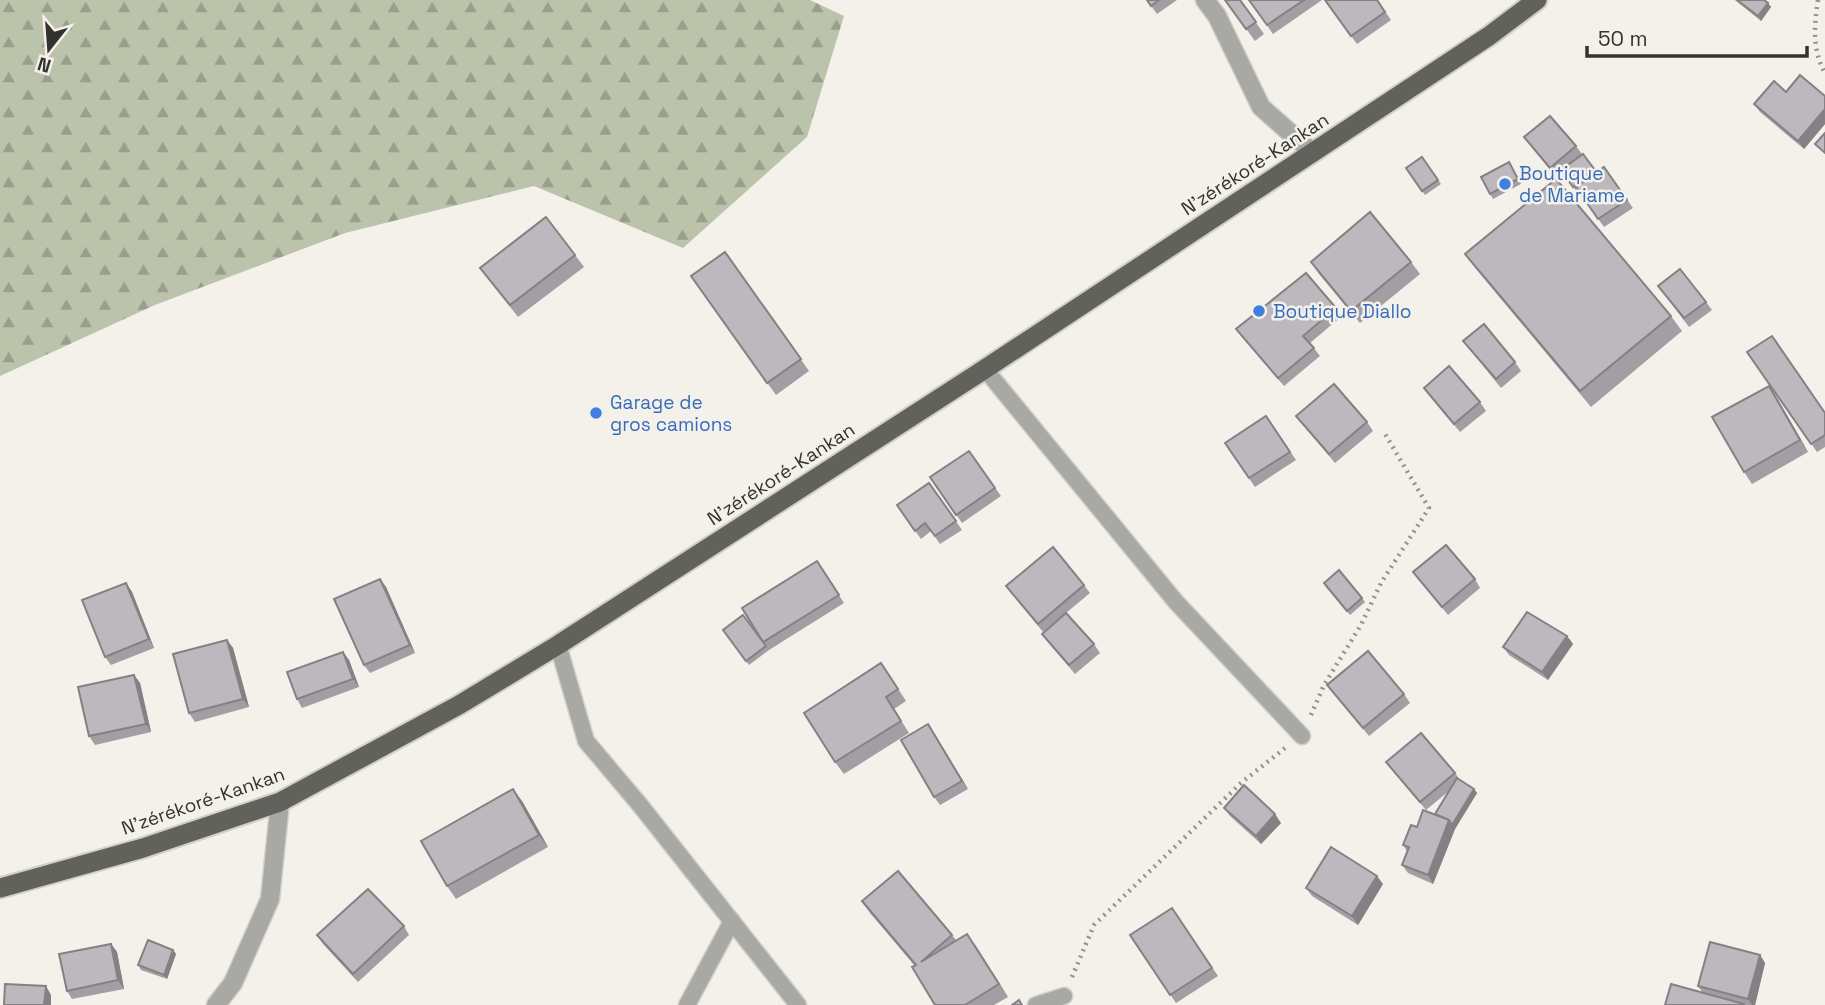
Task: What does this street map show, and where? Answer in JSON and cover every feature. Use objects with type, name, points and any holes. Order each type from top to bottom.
[{"type":"highway","name":"N'zérékoré-Kankan","points":[[0,888],[143,848],[280,802],[459,705],[558,645],[985,369],[1489,36],[1537,0]]},
{"type":"street","points":[[1205,0],[1217,16],[1261,107],[1313,153]]},
{"type":"street","points":[[216,1005],[233,983],[270,899],[280,802]]},
{"type":"lane","points":[[985,369],[1176,602],[1302,736]]},
{"type":"lane","points":[[558,645],[586,741],[799,1005]]},
{"type":"lane","points":[[687,1005],[732,921]]},
{"type":"lane","points":[[1036,1005],[1063,996]]},
{"type":"path","points":[[1818,0],[1814,28],[1818,60],[1825,73]]},
{"type":"path","points":[[1063,996],[1094,925],[1241,783],[1302,736],[1324,685],[1361,625],[1381,583],[1429,508],[1385,434]]},
{"type":"green space","points":[[0,0],[810,0],[844,16],[807,137],[683,248],[534,186],[345,233],[155,305],[0,376]]},
{"type":"building","points":[[1147,0],[1159,0],[1151,6]]},
{"type":"building","points":[[1225,0],[1240,0],[1256,22],[1246,29]]},
{"type":"building","points":[[1249,0],[1304,0],[1267,25]]},
{"type":"building","points":[[1325,0],[1377,0],[1385,12],[1351,36]]},
{"type":"building","points":[[1737,0],[1764,0],[1768,3],[1758,16]]},
{"type":"building","points":[[1800,75],[1825,96],[1825,109],[1798,141],[1754,104],[1774,81],[1786,92]]},
{"type":"building","points":[[1550,116],[1576,146],[1550,168],[1524,137]]},
{"type":"building","points":[[1825,133],[1825,153],[1815,144]]},
{"type":"building","points":[[1583,154],[1595,170],[1573,187],[1561,170]]},
{"type":"building","points":[[1422,157],[1438,180],[1422,191],[1406,168]]},
{"type":"building","points":[[1509,162],[1518,179],[1490,194],[1481,177]]},
{"type":"building","points":[[1604,167],[1627,200],[1598,219],[1576,187]]},
{"type":"building","points":[[1556,179],[1671,316],[1580,391],[1465,254]]},
{"type":"building","points":[[1370,212],[1411,262],[1351,311],[1311,262]]},
{"type":"building","points":[[546,217],[575,255],[510,305],[480,268]]},
{"type":"building","points":[[725,252],[801,359],[767,383],[691,276]]},
{"type":"building","points":[[1680,269],[1706,302],[1684,318],[1658,286]]},
{"type":"building","points":[[1306,273],[1336,308],[1303,336],[1314,348],[1278,378],[1236,329]]},
{"type":"building","points":[[1484,324],[1515,362],[1496,379],[1463,341]]},
{"type":"building","points":[[1772,336],[1825,413],[1825,435],[1811,444],[1747,352]]},
{"type":"building","points":[[1449,366],[1480,402],[1454,424],[1424,388]]},
{"type":"building","points":[[1334,384],[1367,422],[1329,454],[1296,416]]},
{"type":"building","points":[[1769,386],[1800,440],[1744,472],[1712,417]]},
{"type":"building","points":[[1266,416],[1290,452],[1249,478],[1225,443]]},
{"type":"building","points":[[969,451],[995,488],[956,515],[930,477]]},
{"type":"building","points":[[929,483],[956,521],[935,536],[925,523],[915,531],[897,505]]},
{"type":"building","points":[[1446,545],[1475,579],[1442,607],[1413,572]]},
{"type":"building","points":[[1053,547],[1084,585],[1038,624],[1006,586]]},
{"type":"building","points":[[817,561],[839,595],[763,642],[742,608]]},
{"type":"building","points":[[1339,570],[1362,598],[1347,611],[1324,583]]},
{"type":"building","points":[[380,579],[410,645],[364,665],[334,599]]},
{"type":"building","points":[[126,583],[149,639],[105,657],[82,600]]},
{"type":"building","points":[[1527,612],[1567,636],[1542,672],[1503,647]]},
{"type":"building","points":[[1066,613],[1094,644],[1069,665],[1042,634]]},
{"type":"building","points":[[743,615],[766,646],[746,661],[723,630]]},
{"type":"building","points":[[227,640],[243,699],[189,713],[173,654]]},
{"type":"building","points":[[1368,651],[1404,694],[1363,728],[1327,685]]},
{"type":"building","points":[[343,652],[353,679],[297,699],[287,672]]},
{"type":"building","points":[[881,663],[898,689],[886,697],[901,721],[835,762],[804,713]]},
{"type":"building","points":[[134,675],[146,724],[89,736],[78,687]]},
{"type":"building","points":[[928,724],[962,781],[934,797],[901,740]]},
{"type":"building","points":[[1421,733],[1455,773],[1420,802],[1386,762]]},
{"type":"building","points":[[1457,778],[1474,789],[1452,825],[1449,820],[1435,814]]},
{"type":"building","points":[[1244,785],[1275,814],[1256,836],[1224,808]]},
{"type":"building","points":[[513,789],[539,835],[447,886],[421,841]]},
{"type":"building","points":[[1423,810],[1449,820],[1428,875],[1402,865],[1409,847],[1403,845],[1411,825],[1417,827]]},
{"type":"building","points":[[1331,847],[1377,876],[1352,916],[1306,888]]},
{"type":"building","points":[[898,871],[952,935],[921,962],[967,934],[999,984],[965,1005],[935,1005],[912,967],[916,965],[862,901]]},
{"type":"building","points":[[368,889],[404,926],[353,974],[317,935]]},
{"type":"building","points":[[1172,908],[1212,968],[1170,995],[1130,935]]},
{"type":"building","points":[[148,940],[173,950],[164,975],[138,965]]},
{"type":"building","points":[[1710,942],[1760,955],[1748,999],[1698,986]]},
{"type":"building","points":[[111,944],[118,980],[67,991],[59,954]]},
{"type":"building","points":[[5,984],[46,986],[44,1005],[4,1005]]},
{"type":"building","points":[[1671,984],[1744,1004],[1744,1005],[1665,1005]]},
{"type":"place","name":"Boutique de Mariame","points":[[1505,184]]},
{"type":"place","name":"Boutique Diallo","points":[[1259,311]]},
{"type":"place","name":"Garage de gros camions","points":[[596,413]]}]
